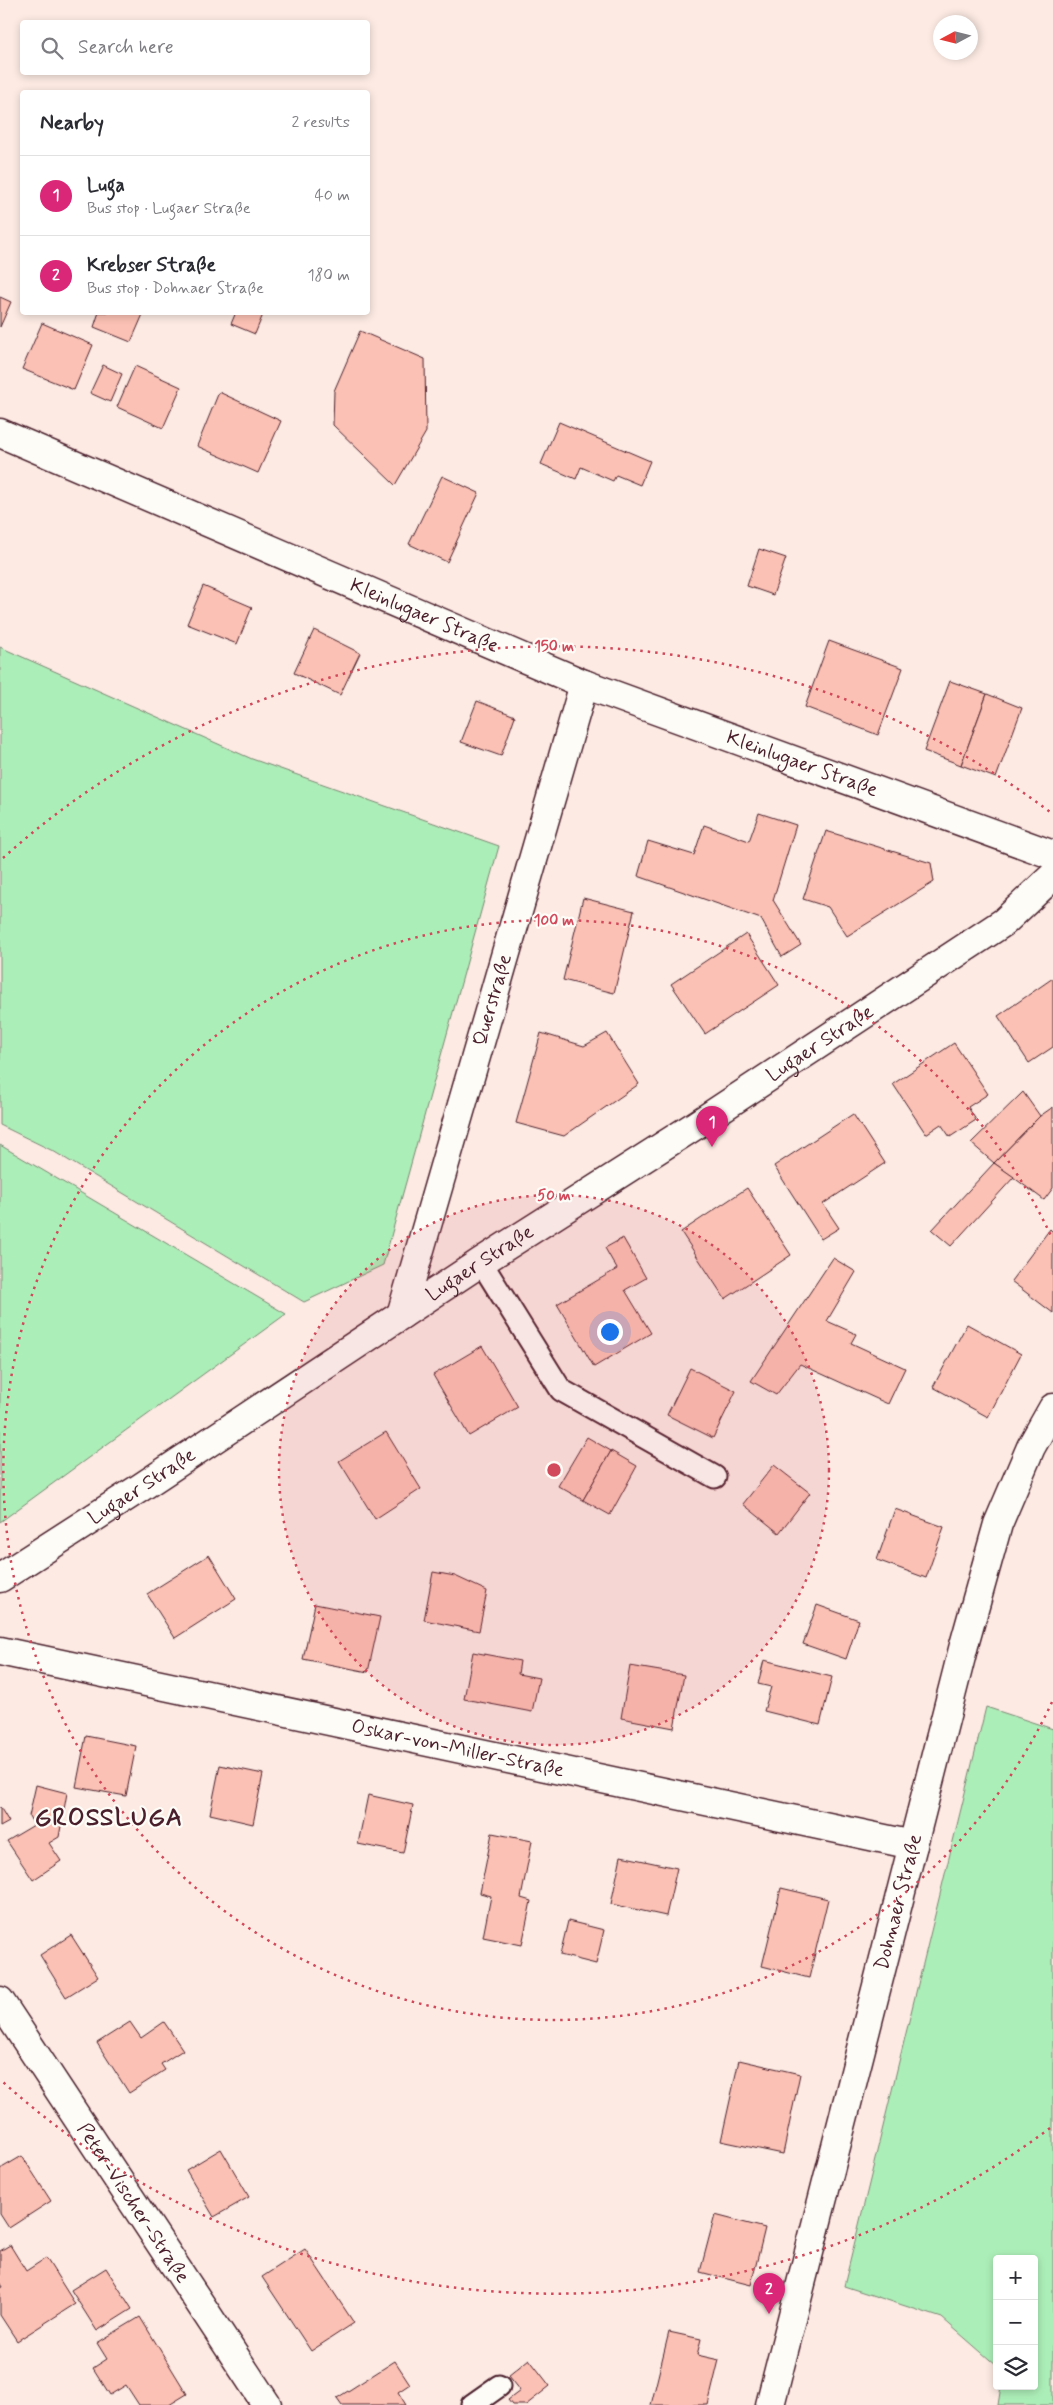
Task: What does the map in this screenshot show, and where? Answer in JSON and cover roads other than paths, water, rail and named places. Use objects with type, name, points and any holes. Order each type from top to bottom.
[{"type":"street","name":"Kleinlugaer Straße","points":[[0,433],[584,684],[1053,855]]},
{"type":"street","name":"Querstraße","points":[[401,1315],[584,684]]},
{"type":"street","name":"Lugaer Straße","points":[[0,1578],[1004,922],[1053,876]]},
{"type":"street","name":"Dohnaer Straße","points":[[770,2405],[964,1645],[998,1524],[1032,1447],[1053,1408]]},
{"type":"street","name":"Oskar-von-Miller-Straße","points":[[0,1651],[914,1846]]},
{"type":"street","name":"Peter-Vischer-Straße","points":[[0,2001],[267,2405]]},
{"type":"lane","points":[[481,1262],[561,1390],[715,1477]]},
{"type":"lane","points":[[472,2405],[499,2386]]},
{"type":"place","name":"Luga","points":[[712,1147]]},
{"type":"place","name":"Krebser Straße","points":[[769,2314]]},
{"type":"district","name":"GROSSLUGA","points":[[109,1818]]}]
